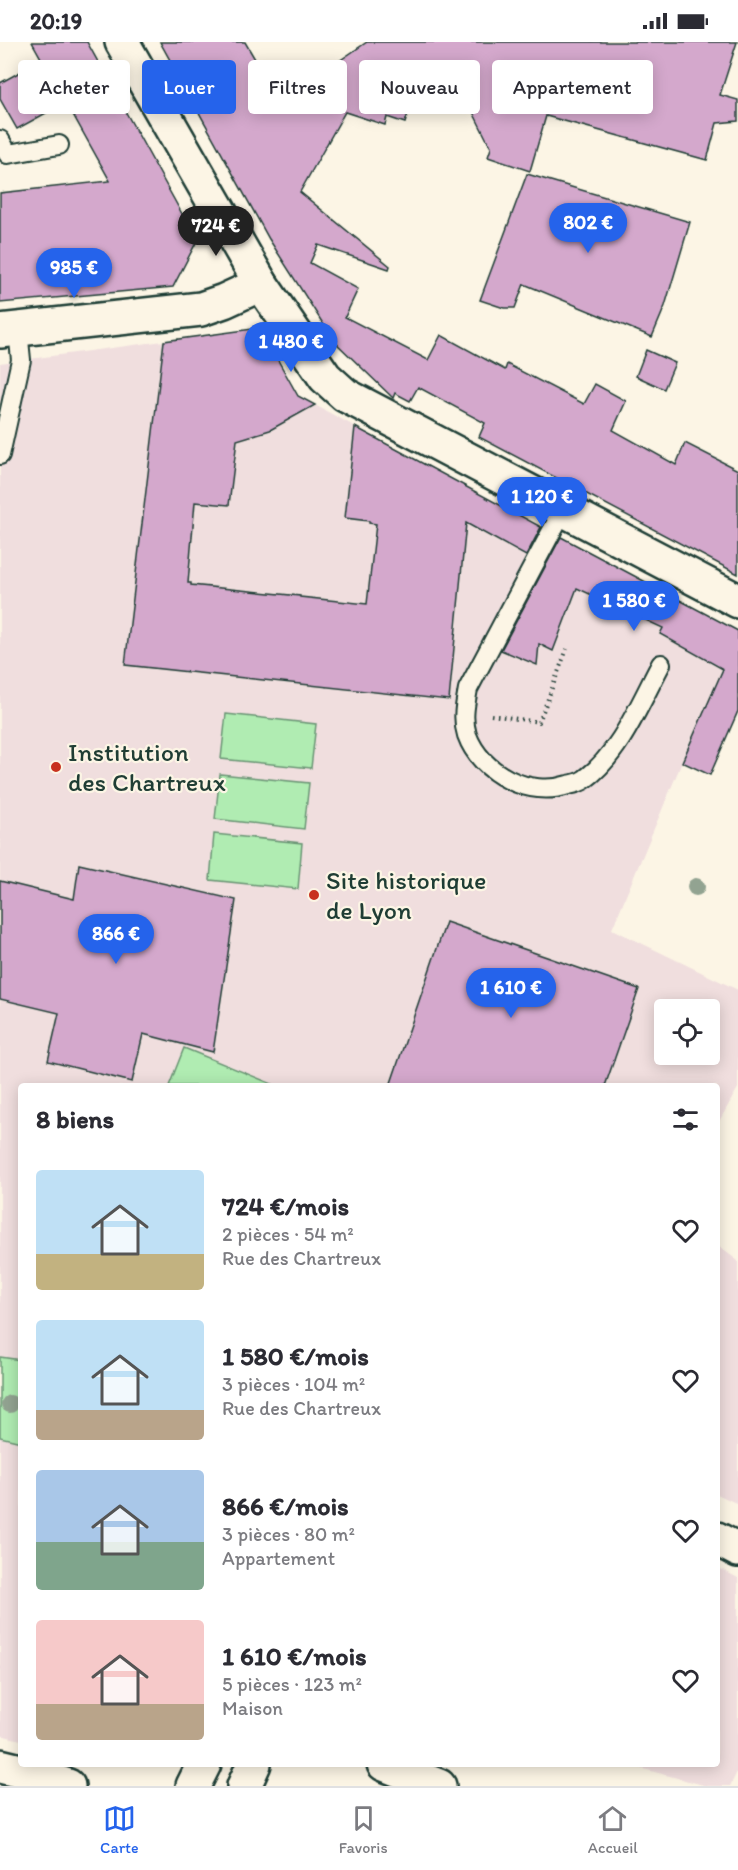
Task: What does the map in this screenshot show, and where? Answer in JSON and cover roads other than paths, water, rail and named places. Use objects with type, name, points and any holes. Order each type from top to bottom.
[{"type":"street","points":[[122,42],[261,284],[325,377],[345,395],[738,601]]},
{"type":"street","points":[[9,331],[201,309],[261,284]]},
{"type":"street","points":[[720,1541],[738,1550]]},
{"type":"street","points":[[0,1766],[37,1775],[68,1786]]},
{"type":"street","points":[[193,1786],[202,1767]]},
{"type":"street","points":[[244,1786],[253,1767]]},
{"type":"street","points":[[392,1767],[439,1786]]},
{"type":"lane","points":[[0,140],[8,154],[59,145]]},
{"type":"lane","points":[[0,454],[21,360],[9,331]]},
{"type":"lane","points":[[563,510],[468,689],[463,711],[467,734],[476,750],[488,765],[507,779],[526,787],[558,789],[584,780],[605,761],[661,664]]},
{"type":"place","name":"Institution des Chartreux","points":[[56,767]]},
{"type":"place","name":"Site historique de Lyon","points":[[314,895]]}]
